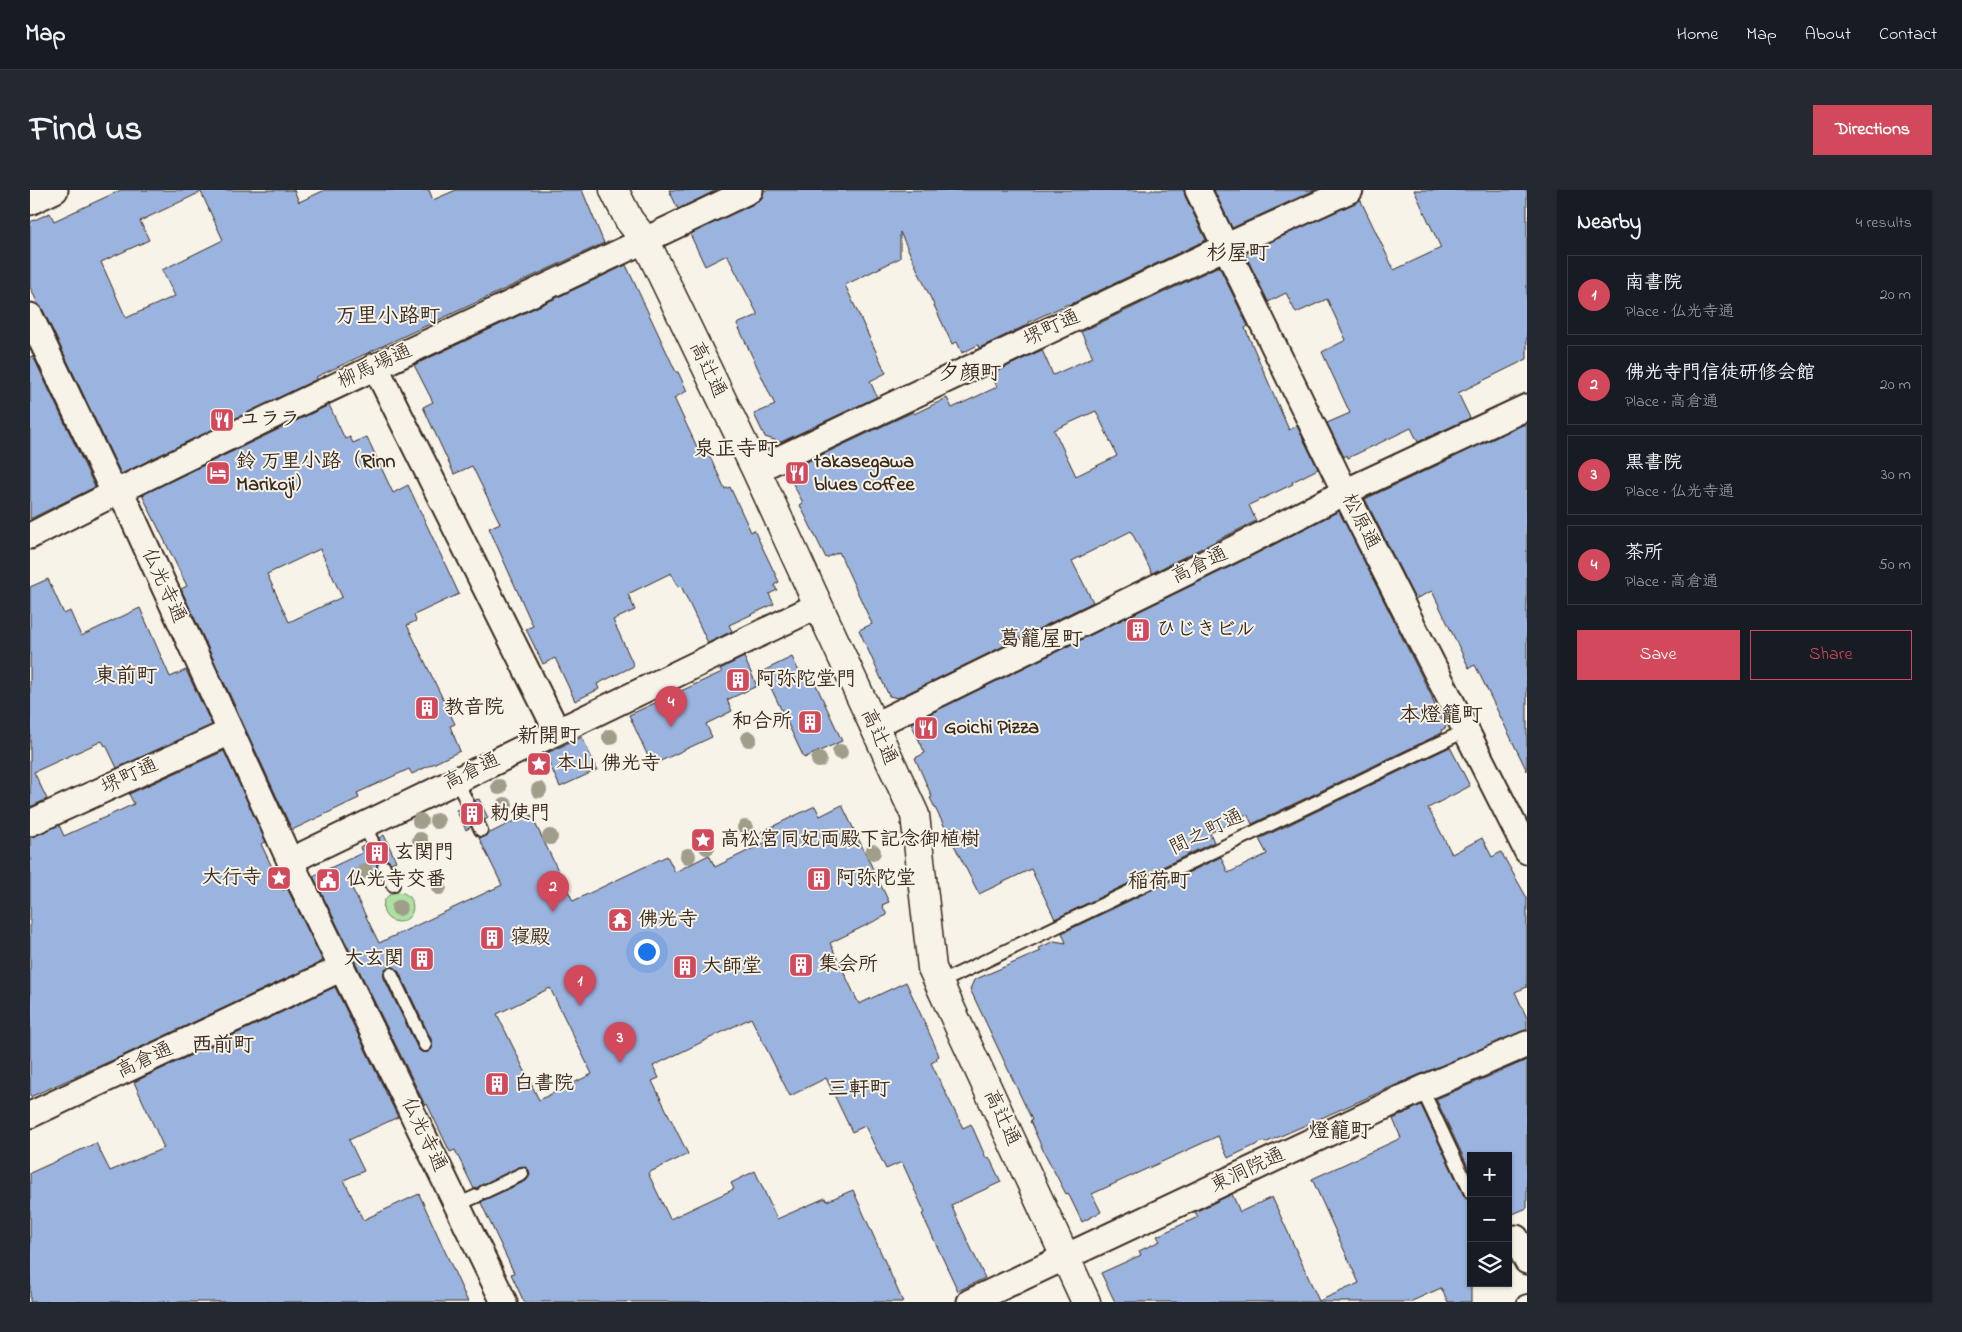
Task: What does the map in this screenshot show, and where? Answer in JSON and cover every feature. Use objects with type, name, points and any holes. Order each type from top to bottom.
[{"type":"street","points":[[30,202],[55,190]]},
{"type":"street","name":"高辻通","points":[[614,190],[629,220],[645,240],[756,470],[914,815],[932,968],[1086,1302]]},
{"type":"street","name":"柳馬場通","points":[[30,536],[375,366],[750,190]]},
{"type":"street","name":"松原通","points":[[1198,190],[1345,492],[1527,851]]},
{"type":"street","name":"堺町通","points":[[756,470],[1225,247],[1350,190]]},
{"type":"street","name":"仏光寺通","points":[[30,316],[110,484],[120,490],[230,732],[342,968],[358,988],[473,1198],[504,1302]]},
{"type":"street","points":[[375,366],[557,731]]},
{"type":"street","name":"高倉通","points":[[873,726],[1234,550],[1345,492],[1527,407]]},
{"type":"street","name":"高倉通","points":[[290,861],[368,833],[456,780],[817,606]]},
{"type":"street","name":"堺町通","points":[[30,823],[230,732]]},
{"type":"street","name":"高倉通","points":[[30,1115],[342,968]]},
{"type":"street","name":"東洞院通","points":[[970,1302],[1422,1089],[1527,1044]]},
{"type":"street","points":[[1512,1238],[1527,1261]]},
{"type":"lane","name":"間之町通","points":[[938,983],[1465,731]]},
{"type":"lane","points":[[456,780],[468,804]]},
{"type":"lane","points":[[384,867],[393,885]]},
{"type":"lane","points":[[393,974],[425,1045]]},
{"type":"lane","points":[[1422,1089],[1467,1185]]},
{"type":"lane","points":[[473,1198],[522,1174]]},
{"type":"green space","points":[[398,892],[409,896],[413,907],[409,918],[398,922],[387,918],[383,907],[387,896]]},
{"type":"building","points":[[121,190],[294,190],[299,202],[325,190],[429,190],[433,200],[456,190],[582,190],[604,243],[316,377],[317,379],[121,474],[43,310],[30,287],[30,222],[50,213],[54,221]],"holes":[[[201,192],[223,240],[162,270],[175,296],[126,318],[101,262],[149,240],[140,221]]]},
{"type":"building","points":[[669,190],[717,190],[678,209]]},
{"type":"building","points":[[764,190],[1184,190],[1185,196],[1206,240],[1029,322],[1029,324],[979,348],[978,345],[962,353],[957,342],[952,344],[900,232],[900,258],[845,285],[886,373],[870,381],[877,397],[781,442],[765,437],[754,414],[775,405],[737,324],[758,315],[727,255],[705,266],[690,234],[756,203],[762,198]]},
{"type":"building","points":[[1214,190],[1315,190],[1232,228]]},
{"type":"building","points":[[1414,190],[1527,190],[1527,359],[1458,393],[1470,418],[1418,442],[1411,428],[1348,458],[1347,455],[1344,457],[1327,423],[1350,413],[1322,352],[1346,340],[1327,299],[1296,313],[1286,293],[1268,302],[1245,254],[1360,199],[1394,270],[1441,248]]},
{"type":"building","points":[[626,265],[676,372],[678,372],[687,391],[674,398],[697,447],[700,451],[706,448],[725,489],[730,487],[751,532],[754,530],[779,582],[774,585],[777,590],[769,594],[774,604],[729,625],[732,631],[708,643],[681,586],[678,587],[671,573],[628,594],[635,610],[613,620],[634,666],[597,684],[599,689],[575,701],[555,658],[543,664],[526,629],[533,626],[489,528],[500,523],[472,466],[454,474],[423,407],[433,402],[414,365]]},
{"type":"building","points":[[1219,266],[1248,326],[1245,328],[1289,430],[1297,426],[1318,469],[1292,482],[1293,484],[1249,505],[1256,521],[1152,573],[1131,531],[1072,561],[1093,602],[898,698],[889,696],[859,630],[872,624],[839,552],[826,558],[800,505],[803,503],[789,476],[792,469],[947,398],[952,408],[997,387],[991,374],[1042,350],[1053,375],[1093,357],[1081,332]],"holes":[[[1096,411],[1117,456],[1076,476],[1054,430]]]},
{"type":"building","points":[[33,356],[95,487],[30,519],[30,357]]},
{"type":"building","points":[[329,405],[345,439],[350,437],[353,443],[367,437],[393,493],[408,485],[459,594],[414,615],[416,621],[407,625],[455,724],[450,726],[460,751],[412,774],[409,769],[357,793],[359,798],[292,830],[181,589],[187,586],[142,495]],"holes":[[[320,549],[342,597],[289,622],[267,574]]]},
{"type":"building","points":[[1527,423],[1527,771],[1475,665],[1469,668],[1432,591],[1415,599],[1365,499]]},
{"type":"building","points":[[1339,511],[1433,699],[1446,728],[1441,730],[1442,733],[1252,824],[1247,814],[1210,833],[1214,842],[1055,919],[1031,869],[979,894],[930,798],[932,797],[915,758],[925,753],[911,723],[1248,558]]},
{"type":"building","points":[[48,579],[64,614],[70,611],[81,636],[140,608],[170,677],[186,670],[212,725],[117,768],[106,745],[102,741],[34,772],[47,799],[30,807],[30,587]]},
{"type":"building","points":[[744,657],[757,686],[727,700],[732,711],[706,724],[712,737],[652,765],[629,715],[722,672],[720,669]]},
{"type":"building","name":"和合所","points":[[792,657],[803,680],[812,676],[842,741],[804,758],[763,671]]},
{"type":"building","points":[[582,737],[597,770],[560,787],[545,754]]},
{"type":"building","points":[[1450,747],[1470,786],[1428,808],[1452,854],[1482,838],[1492,857],[1501,852],[1527,898],[1527,987],[1515,992],[1527,1018],[1527,1030],[1228,1158],[1218,1136],[1092,1194],[1101,1212],[1082,1222],[1068,1193],[1066,1194],[1043,1150],[1030,1121],[1032,1120],[970,989],[974,980],[1041,951],[1039,948],[1054,941],[1066,943],[1062,933],[1221,857],[1228,873],[1267,854],[1259,839]]},
{"type":"building","points":[[224,751],[266,842],[261,844],[283,890],[287,888],[323,961],[122,1056],[30,1097],[30,837],[59,825],[64,836],[134,804],[129,794]]},
{"type":"building","name":"勅使門","points":[[479,799],[488,818],[485,820],[482,817],[475,817],[471,820],[471,827],[466,830],[456,810],[461,808],[464,811],[471,811],[475,808],[475,800]]},
{"type":"building","points":[[842,805],[889,902],[882,905],[887,915],[830,943],[859,1004],[906,982],[939,1056],[936,1058],[937,1060],[931,1063],[963,1128],[971,1124],[986,1158],[989,1157],[1001,1182],[951,1205],[985,1278],[958,1291],[922,1214],[925,1213],[902,1162],[886,1169],[865,1126],[852,1132],[826,1078],[790,1096],[751,1018],[653,1066],[659,1078],[652,1081],[688,1154],[648,1173],[670,1219],[734,1189],[731,1183],[755,1171],[777,1219],[825,1198],[827,1201],[853,1190],[903,1302],[524,1302],[511,1274],[514,1273],[481,1203],[526,1181],[530,1175],[529,1170],[523,1166],[519,1167],[474,1189],[455,1150],[450,1152],[427,1104],[425,1105],[313,876],[362,853],[360,847],[365,844],[371,849],[376,848],[380,842],[379,838],[384,835],[396,861],[391,863],[388,860],[381,860],[377,863],[377,871],[350,884],[379,943],[502,885],[479,838],[530,813],[573,901],[667,856],[675,872],[709,855],[715,867],[766,842],[761,832],[815,806],[820,816]],"holes":[[[392,966],[398,970],[432,1041],[432,1049],[428,1052],[421,1052],[418,1049],[384,978],[385,969]],[[550,988],[592,1074],[539,1100],[497,1014]]]},
{"type":"building","points":[[335,987],[398,1117],[349,1140],[364,1171],[344,1180],[363,1220],[419,1194],[468,1302],[30,1302],[30,1173],[96,1143],[110,1171],[164,1148],[134,1082]]},
{"type":"building","points":[[1527,1060],[1527,1208],[1512,1214],[1512,1152],[1467,1152],[1467,1165],[1436,1099]]},
{"type":"building","points":[[1421,1105],[1464,1196],[1467,1198],[1467,1287],[1471,1287],[1471,1302],[1448,1302],[1441,1288],[1410,1302],[1115,1302],[1101,1273],[1141,1255],[1139,1251],[1160,1241],[1157,1236],[1198,1217],[1195,1212],[1232,1194],[1240,1212],[1272,1197],[1319,1301],[1359,1283],[1312,1179],[1401,1138],[1393,1119]]},
{"type":"place","name":"ユララ","points":[[222,420]]},
{"type":"place","name":"鈴 万里小路（Rinn Marikoji）","points":[[218,473]]},
{"type":"place","name":"takasegawa blues coffee","points":[[797,473]]},
{"type":"place","name":"ひじきビル","points":[[1138,630]]},
{"type":"place","name":"阿弥陀堂門","points":[[738,680]]},
{"type":"place","name":"教音院","points":[[427,708]]},
{"type":"place","name":"和合所","points":[[810,722]]},
{"type":"place","name":"茶所","points":[[671,727]]},
{"type":"place","name":"Goichi Pizza","points":[[926,728]]},
{"type":"place","name":"本山 佛光寺","points":[[539,764]]},
{"type":"place","name":"勅使門","points":[[472,814]]},
{"type":"place","name":"高松宮同妃両殿下記念御植樹","points":[[703,840]]},
{"type":"place","name":"玄関門","points":[[377,853]]},
{"type":"place","name":"大行寺","points":[[279,878]]},
{"type":"place","name":"阿弥陀堂","points":[[819,879]]},
{"type":"place","name":"仏光寺交番","points":[[328,880]]},
{"type":"place","name":"佛光寺門信徒研修会館","points":[[553,912]]},
{"type":"place","name":"佛光寺","points":[[620,920]]},
{"type":"place","name":"寝殿","points":[[492,938]]},
{"type":"place","name":"大玄関","points":[[422,959]]},
{"type":"place","name":"集会所","points":[[801,965]]},
{"type":"place","name":"大師堂","points":[[685,967]]},
{"type":"place","name":"南書院","points":[[580,1006]]},
{"type":"place","name":"黒書院","points":[[620,1063]]},
{"type":"place","name":"白書院","points":[[497,1084]]},
{"type":"district","name":"杉屋町","points":[[1238,254]]},
{"type":"district","name":"万里小路町","points":[[388,317]]},
{"type":"district","name":"夕顔町","points":[[970,374]]},
{"type":"district","name":"泉正寺町","points":[[736,450]]},
{"type":"district","name":"葛籠屋町","points":[[1041,640]]},
{"type":"district","name":"東前町","points":[[126,677]]},
{"type":"district","name":"本燈籠町","points":[[1441,716]]},
{"type":"district","name":"新開町","points":[[549,737]]},
{"type":"district","name":"稲荷町","points":[[1159,882]]},
{"type":"district","name":"西前町","points":[[223,1046]]},
{"type":"district","name":"三軒町","points":[[859,1090]]},
{"type":"district","name":"燈籠町","points":[[1340,1132]]}]
